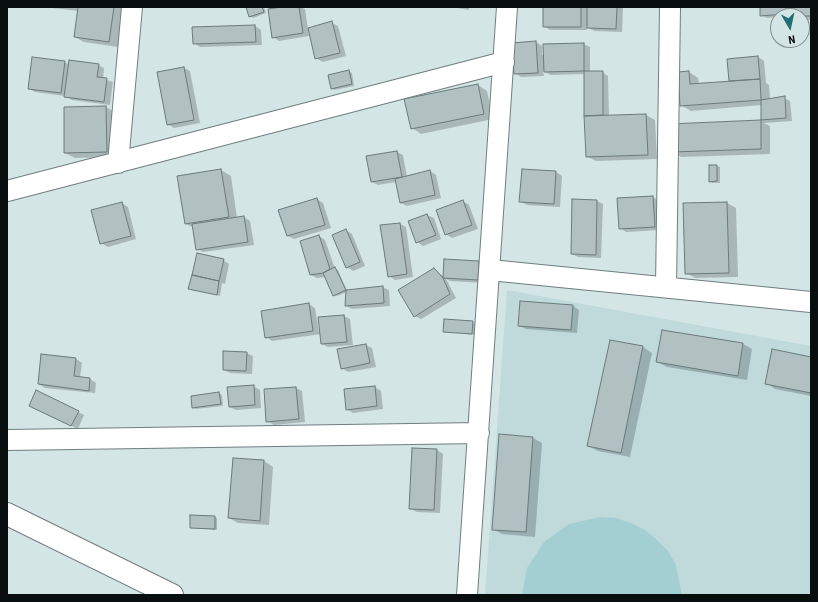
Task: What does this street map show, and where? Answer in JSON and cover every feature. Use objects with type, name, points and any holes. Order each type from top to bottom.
[{"type":"street","points":[[118,163],[132,7]]},
{"type":"street","points":[[467,595],[507,7]]},
{"type":"street","points":[[666,287],[670,7]]},
{"type":"street","points":[[7,191],[504,62]]},
{"type":"street","points":[[490,270],[811,302]]},
{"type":"street","points":[[7,440],[479,433]]},
{"type":"street","points":[[7,514],[172,595]]},
{"type":"shaded area","points":[[507,290],[811,346],[811,595],[485,595]]},
{"type":"shaded area","points":[[600,517],[616,518],[631,523],[645,530],[657,540],[668,551],[676,565],[682,595],[522,595],[527,568],[544,542],[569,524]]},
{"type":"building","points":[[78,7],[114,7],[109,42],[74,37]]},
{"type":"building","points":[[246,7],[262,7],[264,12],[249,17]]},
{"type":"building","points":[[299,7],[303,33],[272,38],[268,9]]},
{"type":"building","points":[[543,7],[581,7],[581,27],[543,27]]},
{"type":"building","points":[[587,7],[617,7],[616,29],[587,28]]},
{"type":"building","points":[[760,7],[786,7],[770,8],[770,15],[760,16]]},
{"type":"building","points":[[811,7],[811,16],[810,8],[794,8]]},
{"type":"building","points":[[332,21],[340,53],[315,59],[308,28]]},
{"type":"building","points":[[255,25],[256,42],[193,44],[192,27]]},
{"type":"building","points":[[536,41],[538,73],[514,74],[512,43]]},
{"type":"building","points":[[584,43],[584,71],[544,72],[543,44]]},
{"type":"building","points":[[758,56],[760,79],[729,81],[727,59]]},
{"type":"building","points":[[32,57],[65,61],[61,93],[28,89]]},
{"type":"building","points":[[69,60],[99,64],[97,77],[107,78],[104,102],[64,97]]},
{"type":"building","points":[[184,67],[194,120],[167,125],[157,72]]},
{"type":"building","points":[[349,70],[352,84],[331,89],[328,75]]},
{"type":"building","points":[[584,71],[603,71],[603,115],[584,116]]},
{"type":"building","points":[[689,71],[690,84],[760,79],[761,100],[680,106],[678,72]]},
{"type":"building","points":[[478,84],[484,114],[411,129],[404,99]]},
{"type":"building","points":[[785,96],[786,118],[761,120],[761,100]]},
{"type":"building","points":[[106,106],[107,152],[64,153],[64,107]]},
{"type":"building","points":[[646,114],[648,155],[586,157],[584,116]]},
{"type":"building","points":[[761,120],[761,149],[671,152],[669,124]]},
{"type":"building","points":[[397,151],[402,177],[371,182],[366,156]]},
{"type":"building","points":[[709,165],[717,165],[717,181],[709,182]]},
{"type":"building","points":[[221,169],[229,217],[185,224],[177,176]]},
{"type":"building","points":[[522,169],[556,171],[554,204],[519,202]]},
{"type":"building","points":[[430,170],[435,195],[400,203],[395,179]]},
{"type":"building","points":[[653,196],[655,227],[619,229],[617,198]]},
{"type":"building","points":[[317,198],[325,225],[287,236],[278,210]]},
{"type":"building","points":[[572,199],[597,200],[596,255],[571,254]]},
{"type":"building","points":[[463,200],[472,225],[445,235],[436,210]]},
{"type":"building","points":[[122,202],[131,236],[100,244],[91,210]]},
{"type":"building","points":[[727,202],[729,273],[685,274],[683,203]]},
{"type":"building","points":[[427,214],[436,235],[416,243],[408,221]]},
{"type":"building","points":[[244,216],[248,242],[196,250],[192,224]]},
{"type":"building","points":[[400,223],[407,274],[388,277],[380,225]]},
{"type":"building","points":[[346,229],[360,262],[346,268],[332,235]]},
{"type":"building","points":[[319,235],[330,269],[323,273],[310,275],[300,241]]},
{"type":"building","points":[[197,253],[224,259],[219,281],[192,275]]},
{"type":"building","points":[[444,259],[479,261],[478,280],[443,278]]},
{"type":"building","points":[[335,267],[346,290],[333,296],[323,273]]},
{"type":"building","points":[[434,268],[443,278],[450,294],[414,317],[398,290]]},
{"type":"building","points":[[192,275],[219,281],[217,295],[188,289]]},
{"type":"building","points":[[383,286],[384,303],[345,306],[346,290]]},
{"type":"building","points":[[520,301],[573,305],[571,330],[518,326]]},
{"type":"building","points":[[309,303],[313,331],[265,338],[261,311]]},
{"type":"building","points":[[344,315],[347,342],[321,344],[318,317]]},
{"type":"building","points":[[444,319],[473,321],[472,334],[443,332]]},
{"type":"building","points":[[662,330],[743,343],[738,376],[656,362]]},
{"type":"building","points":[[610,340],[643,346],[621,453],[587,446]]},
{"type":"building","points":[[366,344],[370,363],[341,369],[337,349]]},
{"type":"building","points":[[772,349],[811,357],[811,393],[765,384]]},
{"type":"building","points":[[223,351],[247,352],[246,371],[223,370]]},
{"type":"building","points":[[41,354],[76,358],[74,376],[90,378],[89,391],[38,384]]},
{"type":"building","points":[[254,385],[255,405],[229,407],[227,387]]},
{"type":"building","points":[[375,386],[377,406],[346,410],[344,389]]},
{"type":"building","points":[[296,387],[299,419],[266,422],[264,389]]},
{"type":"building","points":[[36,390],[79,411],[71,426],[29,406]]},
{"type":"building","points":[[219,392],[221,404],[192,408],[191,396]]},
{"type":"building","points":[[499,434],[533,437],[526,532],[492,530]]},
{"type":"building","points":[[412,448],[437,449],[434,510],[409,509]]},
{"type":"building","points":[[233,458],[264,460],[260,521],[228,518]]},
{"type":"building","points":[[190,515],[215,516],[215,529],[190,528]]}]
